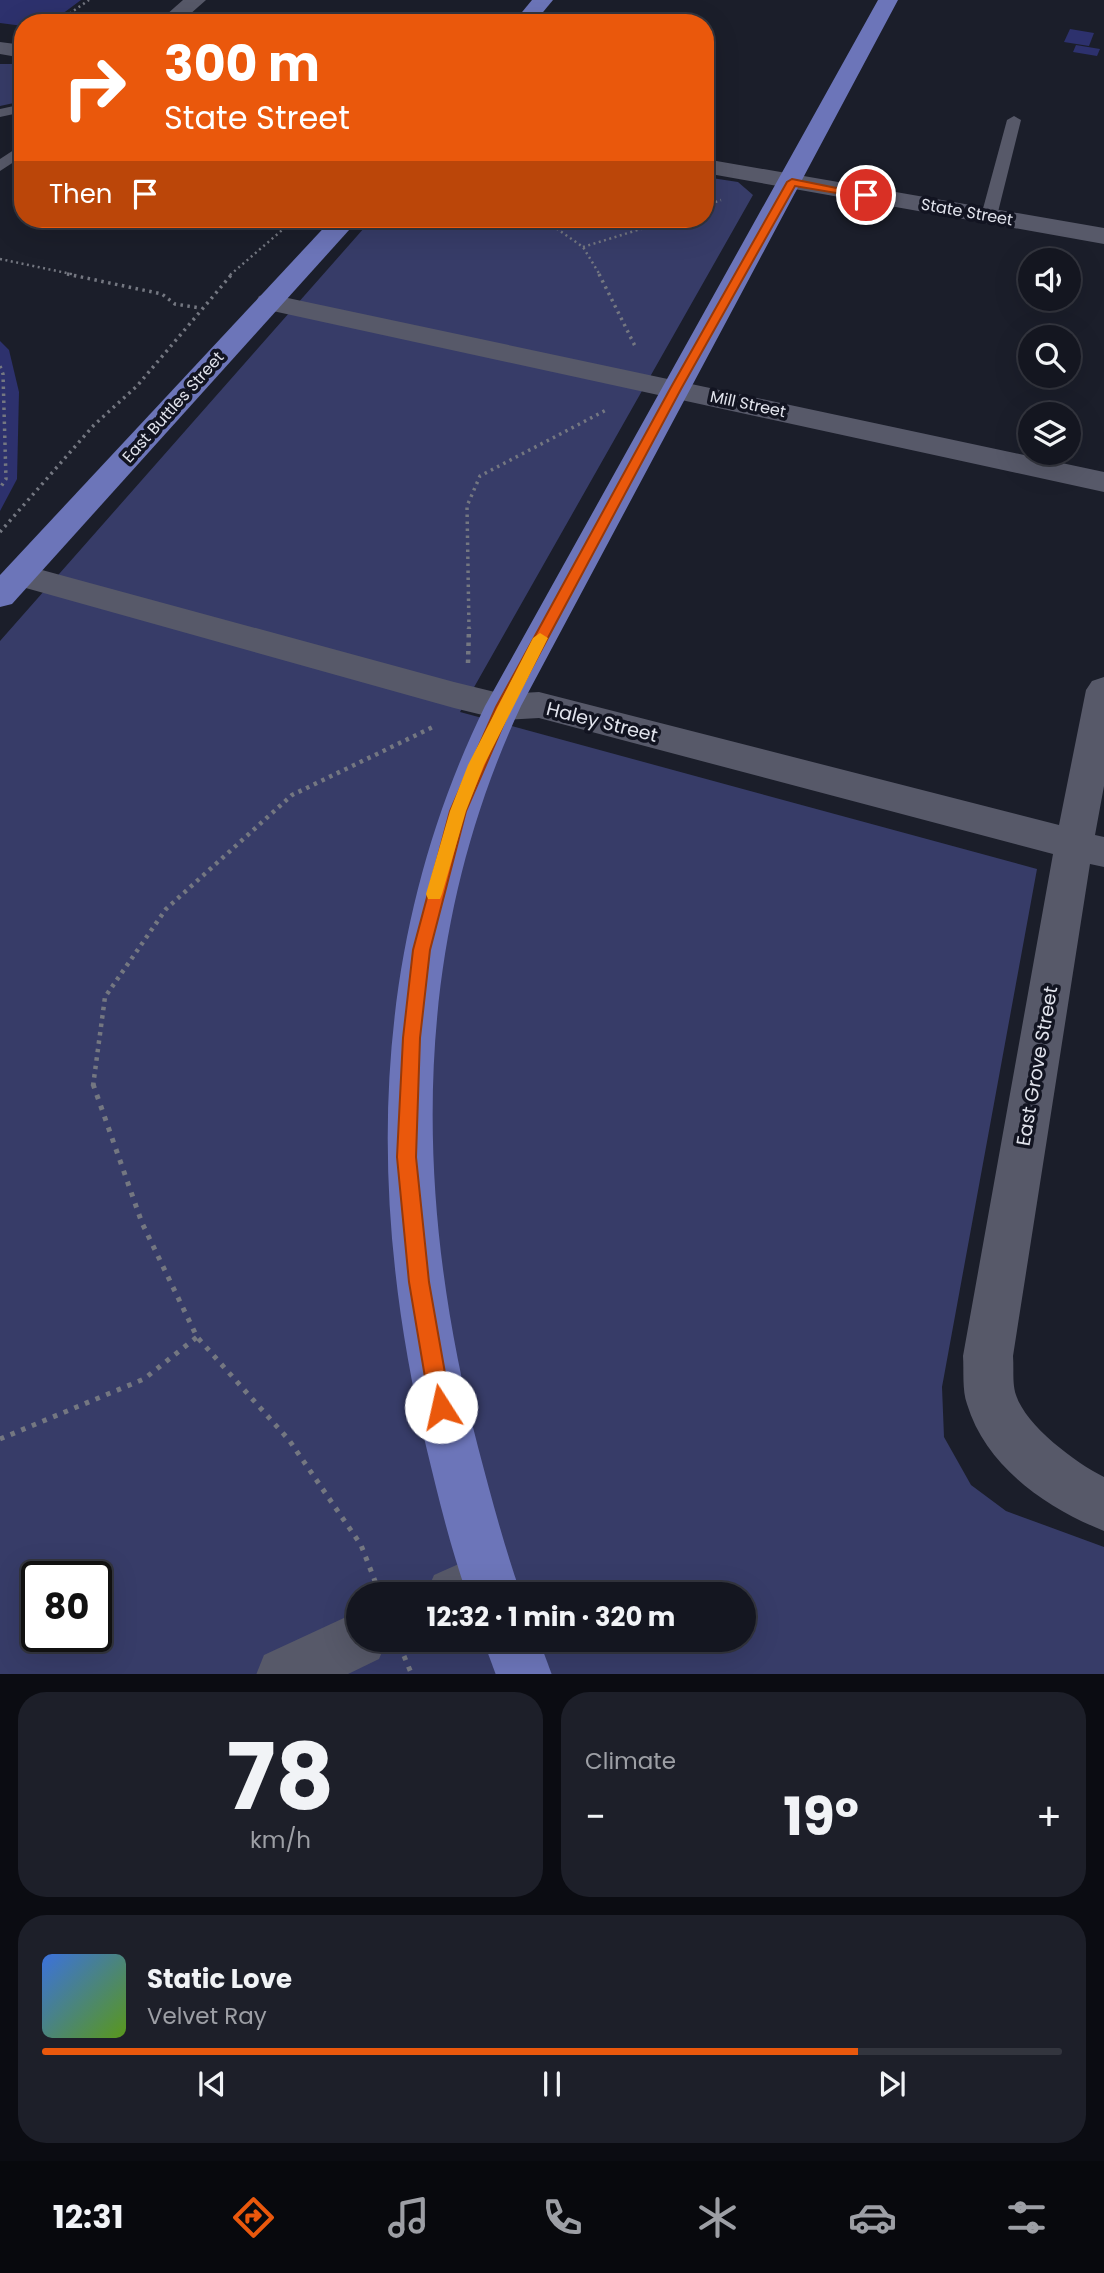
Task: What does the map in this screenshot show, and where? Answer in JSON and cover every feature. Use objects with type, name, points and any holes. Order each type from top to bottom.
[{"type":"highway","points":[[531,14],[544,0]]},
{"type":"highway","points":[[477,1582],[419,1282],[407,1157],[411,1038],[421,950],[458,811],[503,707],[792,182],[888,0]]},
{"type":"highway","name":"East Buttles Street","points":[[10,585],[338,228]]},
{"type":"highway","points":[[515,1652],[524,1674]]},
{"type":"street","points":[[178,14],[196,0]]},
{"type":"street","name":"State Street","points":[[714,168],[1104,236]]},
{"type":"street","name":"Mill Street","points":[[269,302],[1104,482]]},
{"type":"street","name":"Haley Street","points":[[10,585],[503,707],[539,705],[1089,848]]},
{"type":"street","name":"East Grove Street","points":[[1104,690],[1089,848],[988,1356],[991,1402],[1013,1437],[1038,1464],[1070,1488],[1104,1504]]},
{"type":"street","points":[[286,1674],[346,1645]]},
{"type":"lane","points":[[989,216],[1014,120]]},
{"type":"lane","points":[[0,166],[14,155]]},
{"type":"path","points":[[68,14],[89,0]]},
{"type":"path","points":[[0,532],[94,425],[137,386],[233,272],[284,228]]},
{"type":"path","points":[[375,1582],[361,1545],[289,1440],[197,1337],[142,1223],[93,1085],[106,997],[166,909],[292,795],[433,730],[468,666],[470,606],[467,506],[480,477],[616,405],[643,362],[610,292],[583,247],[556,228]]},
{"type":"path","points":[[583,247],[644,228]]},
{"type":"path","points":[[0,258],[162,294],[175,304],[201,308]]},
{"type":"path","points":[[0,366],[3,374],[6,479],[0,488]]},
{"type":"path","points":[[0,1439],[144,1379],[197,1337]]},
{"type":"shaded area","points":[[0,64],[14,64],[14,103],[0,106]]},
{"type":"shaded area","points":[[714,178],[738,182],[753,195],[460,712],[1037,869],[942,1387],[944,1437],[971,1485],[1006,1511],[1104,1547],[1104,1674],[0,1674],[0,641],[364,228],[714,228]]},
{"type":"building","points":[[0,0],[81,0],[62,14],[14,14],[14,25],[0,23]]},
{"type":"building","points":[[1070,29],[1094,33],[1089,46],[1064,42]]},
{"type":"building","points":[[1076,45],[1100,49],[1097,56],[1073,52]]},
{"type":"building","points":[[0,341],[9,350],[19,392],[17,479],[0,511]]},
{"type":"slow traffic","points":[[434,894],[458,811],[476,765],[540,638]]},
{"type":"route","points":[[441,1407],[419,1282],[407,1157],[411,1038],[421,950],[458,811],[503,707],[792,182],[866,195]]}]
